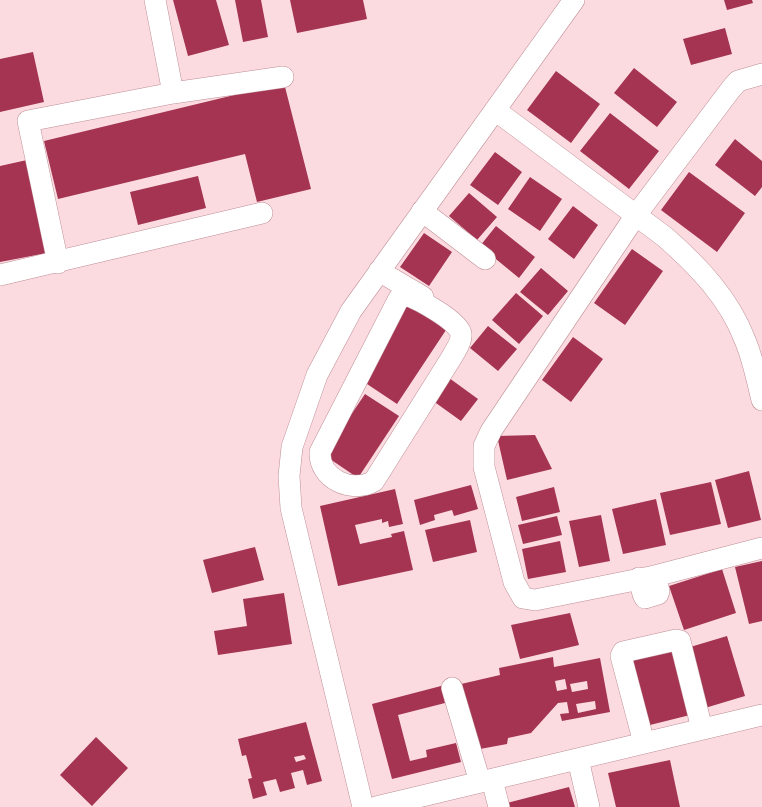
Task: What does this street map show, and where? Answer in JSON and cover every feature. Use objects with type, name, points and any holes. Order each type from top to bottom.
[{"type":"street","points":[[155,0],[173,93]]},
{"type":"street","points":[[363,807],[291,508],[289,476],[292,447],[322,366],[351,311],[574,0]]},
{"type":"street","points":[[762,74],[738,81],[636,215],[491,431],[484,446],[484,467],[514,582],[523,598],[535,600],[647,577],[762,548]]},
{"type":"street","points":[[58,263],[28,121],[173,93],[283,77]]},
{"type":"street","points":[[495,110],[665,237],[690,259],[714,285],[730,309],[745,339],[761,393]]},
{"type":"street","points":[[422,211],[485,259]]},
{"type":"street","points":[[0,275],[58,263],[262,213]]},
{"type":"street","points":[[379,271],[432,302]]},
{"type":"street","points":[[406,295],[414,298],[456,324],[461,333],[460,340],[450,360],[374,481],[368,485],[341,484],[331,477],[321,465],[320,452],[323,446],[400,297],[406,295]]},
{"type":"street","points":[[292,447],[323,446]]},
{"type":"street","points":[[644,743],[621,656],[623,652],[676,640],[680,642],[702,729]]},
{"type":"street","points":[[452,688],[486,781],[498,807]]},
{"type":"street","points":[[376,807],[762,715]]},
{"type":"street","points":[[578,759],[589,807]]},
{"type":"building","points":[[173,0],[216,0],[229,45],[188,56]]},
{"type":"building","points":[[235,0],[261,0],[268,37],[243,42]]},
{"type":"building","points":[[290,0],[363,0],[367,19],[297,33]]},
{"type":"building","points":[[724,0],[752,0],[753,3],[727,10]]},
{"type":"building","points":[[725,28],[732,54],[691,65],[683,39]]},
{"type":"building","points":[[33,52],[44,102],[0,112],[0,59]]},
{"type":"building","points":[[634,68],[677,102],[657,127],[614,93]]},
{"type":"building","points":[[556,71],[600,104],[571,143],[527,110]]},
{"type":"building","points":[[284,83],[311,189],[257,202],[245,154],[58,199],[44,141]]},
{"type":"building","points":[[610,113],[659,151],[629,189],[580,151]]},
{"type":"building","points":[[735,139],[762,161],[762,187],[755,196],[715,165]]},
{"type":"building","points":[[495,152],[522,172],[498,205],[470,185]]},
{"type":"building","points":[[27,160],[47,253],[0,262],[0,166]]},
{"type":"building","points":[[689,172],[745,213],[717,252],[661,210]]},
{"type":"building","points":[[198,176],[206,208],[138,225],[130,192]]},
{"type":"building","points":[[530,177],[562,199],[540,231],[508,209]]},
{"type":"building","points":[[469,193],[497,217],[477,240],[449,216]]},
{"type":"building","points":[[573,206],[598,225],[574,259],[548,239]]},
{"type":"building","points":[[496,226],[535,257],[519,278],[480,246]]},
{"type":"building","points":[[424,233],[452,252],[429,286],[400,267]]},
{"type":"building","points":[[632,249],[663,271],[625,325],[594,303]]},
{"type":"building","points":[[541,268],[568,291],[548,315],[520,292]]},
{"type":"building","points":[[516,293],[543,316],[519,344],[492,320]]},
{"type":"building","points":[[409,301],[448,327],[397,404],[358,378]]},
{"type":"building","points":[[488,326],[517,349],[498,371],[470,348]]},
{"type":"building","points":[[573,337],[603,359],[571,402],[542,380]]},
{"type":"building","points":[[445,375],[478,399],[461,421],[429,398]]},
{"type":"building","points":[[365,394],[399,416],[358,478],[324,455]]},
{"type":"building","points":[[535,435],[552,469],[507,480],[497,436]]},
{"type":"building","points":[[749,471],[761,520],[728,528],[715,480]]},
{"type":"building","points":[[711,482],[721,524],[670,535],[660,493]]},
{"type":"building","points":[[471,485],[478,509],[454,516],[452,510],[434,515],[435,520],[420,525],[414,500]]},
{"type":"building","points":[[554,487],[560,512],[522,521],[516,497]]},
{"type":"building","points":[[395,489],[403,524],[389,527],[388,521],[382,523],[382,519],[355,525],[360,544],[392,537],[391,534],[404,531],[413,570],[338,586],[320,506]]},
{"type":"building","points":[[656,499],[666,545],[623,554],[612,509]]},
{"type":"building","points":[[601,515],[610,561],[579,567],[569,521]]},
{"type":"building","points":[[557,516],[562,535],[523,544],[518,525]]},
{"type":"building","points":[[470,520],[477,552],[433,562],[425,530]]},
{"type":"building","points":[[560,541],[566,572],[528,579],[522,549]]},
{"type":"building","points":[[255,547],[264,580],[212,593],[203,560]]},
{"type":"building","points":[[762,561],[762,621],[749,624],[735,567]]},
{"type":"building","points":[[722,569],[736,613],[684,630],[669,586]]},
{"type":"building","points":[[284,593],[292,644],[218,655],[214,631],[247,626],[243,599]]},
{"type":"building","points":[[570,613],[579,645],[520,659],[511,625]]},
{"type":"building","points":[[727,636],[745,696],[705,708],[687,648]]},
{"type":"building","points":[[677,643],[694,714],[642,727],[623,656]]},
{"type":"building","points":[[553,657],[554,667],[600,658],[610,712],[562,721],[560,714],[569,713],[567,702],[558,703],[531,733],[508,738],[507,744],[480,749],[461,684],[500,675],[499,668]],"holes":[[[565,679],[567,689],[557,691],[555,681]],[[587,681],[588,689],[572,692],[570,684]],[[595,701],[596,709],[578,713],[576,704]]]},
{"type":"building","points":[[441,686],[445,703],[398,715],[410,761],[427,757],[426,750],[456,743],[461,762],[392,779],[372,704]]},
{"type":"building","points":[[306,722],[322,781],[307,785],[303,770],[291,773],[295,788],[280,792],[276,779],[263,782],[267,795],[253,799],[248,779],[252,778],[246,755],[242,756],[238,739]],"holes":[[[304,755],[306,759],[296,762],[294,757]]]},
{"type":"building","points":[[96,737],[128,768],[92,806],[60,775]]},
{"type":"building","points":[[670,760],[680,807],[616,807],[608,773]]},
{"type":"building","points":[[569,787],[575,807],[504,807],[503,804]]}]
